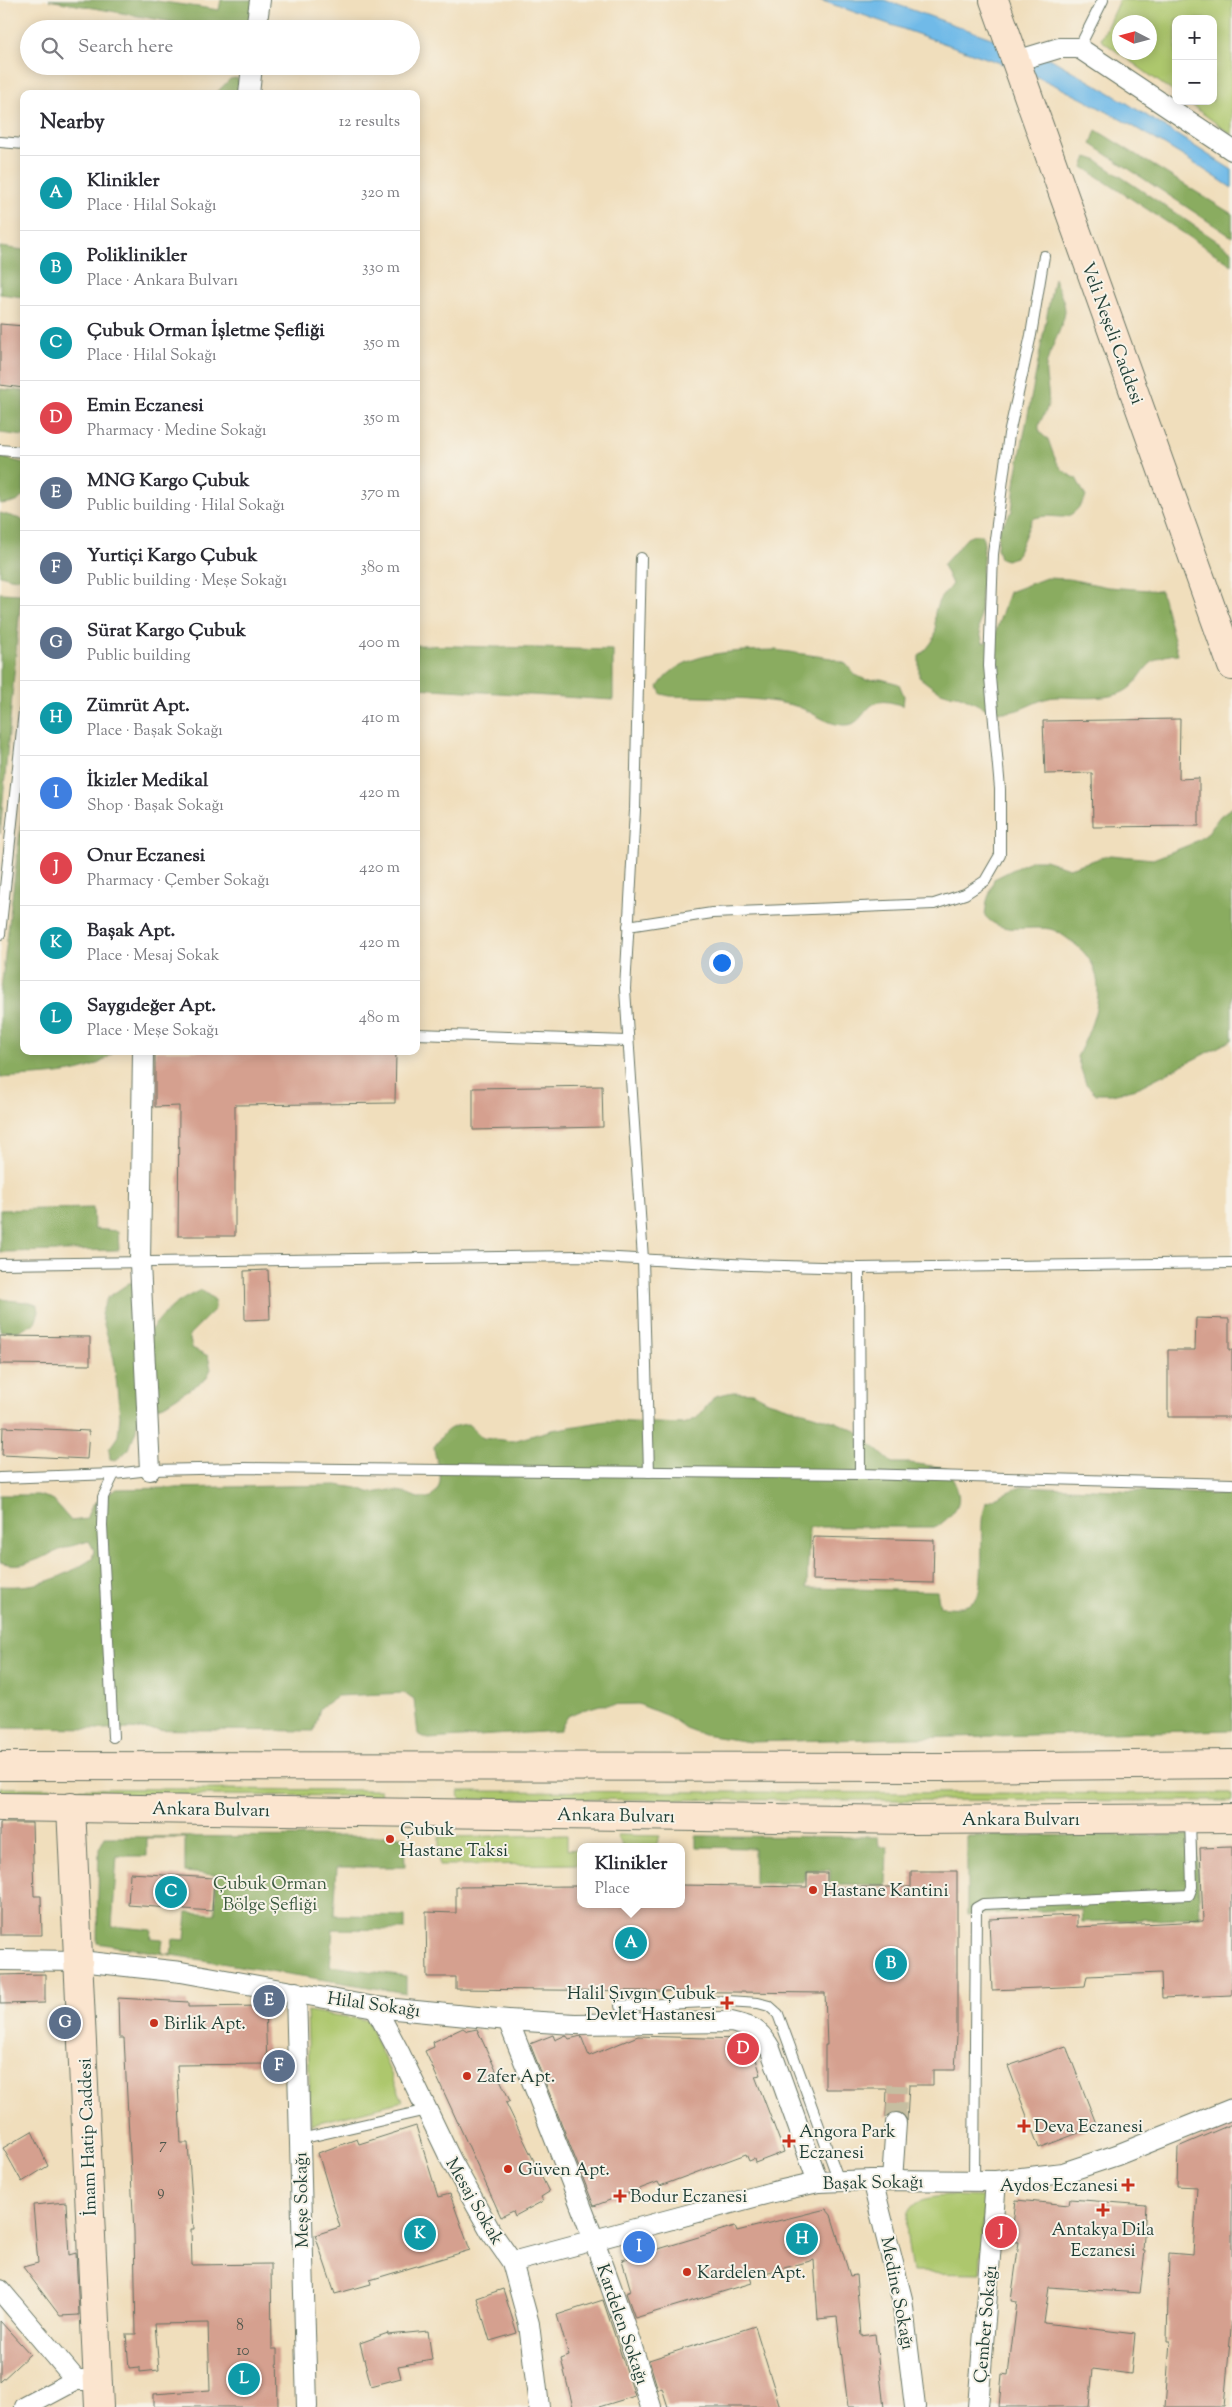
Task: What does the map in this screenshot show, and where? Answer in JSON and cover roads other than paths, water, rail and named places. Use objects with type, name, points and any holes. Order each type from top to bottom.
[{"type":"main road","name":"Veli Neşeli Caddesi","points":[[994,0],[1232,666]]},
{"type":"main road","points":[[0,1766],[946,1767],[1232,1764]]},
{"type":"main road","name":"Ankara Bulvarı","points":[[0,1807],[912,1820],[1232,1818]]},
{"type":"main road","name":"İmam Hatip Caddesi","points":[[71,1807],[80,1962],[91,2389]]},
{"type":"street","points":[[257,20],[260,0]]},
{"type":"street","points":[[1016,61],[1069,48],[1232,150]]},
{"type":"street","points":[[249,90],[251,75]]},
{"type":"street","points":[[143,1055],[140,1263],[150,1470]]},
{"type":"street","name":"Hilal Sokağı","points":[[0,1960],[80,1962],[181,1972],[375,2007],[508,2020],[575,2024],[731,2022],[751,2026],[762,2033],[770,2048],[818,2182]]},
{"type":"street","name":"Meşe Sokağı","points":[[296,1992],[307,2407]]},
{"type":"street","name":"Mesaj Sokak","points":[[375,2007],[451,2160],[491,2232],[512,2262],[529,2324],[539,2407]]},
{"type":"street","name":"Kardelen Sokağı","points":[[508,2020],[594,2241],[632,2344],[651,2407]]},
{"type":"street","name":"Başak Sokağı","points":[[512,2262],[818,2182],[872,2180],[996,2181],[1039,2178],[1089,2166],[1232,2109]]},
{"type":"street","points":[[892,2180],[896,2123]]},
{"type":"street","name":"Medine Sokağı","points":[[872,2180],[902,2299],[915,2407]]},
{"type":"street","name":"Çember Sokağı","points":[[978,2407],[996,2181]]},
{"type":"street","points":[[0,2290],[91,2389],[25,2407]]},
{"type":"lane","points":[[1069,48],[1103,0]]},
{"type":"lane","points":[[0,142],[20,144]]},
{"type":"lane","points":[[628,926],[712,914],[934,904],[965,894],[985,881],[1000,855],[1001,833],[1000,789],[989,666],[993,554],[1009,434],[1031,335],[1044,256]]},
{"type":"lane","points":[[0,450],[20,452]]},
{"type":"lane","points":[[641,558],[635,810],[625,990],[643,1259],[649,1472]]},
{"type":"lane","points":[[0,934],[20,748]]},
{"type":"lane","points":[[420,1034],[627,1041]]},
{"type":"lane","points":[[0,1264],[579,1256],[750,1265],[859,1268],[1232,1263]]},
{"type":"lane","points":[[859,1268],[860,1474]]},
{"type":"lane","points":[[0,1478],[114,1474],[150,1470],[255,1468],[860,1474],[1232,1484]]},
{"type":"lane","points":[[113,1737],[102,1525],[103,1497],[114,1474]]},
{"type":"lane","points":[[974,2181],[976,1908],[983,1904],[1189,1895],[1192,1887],[1190,1818]]},
{"type":"lane","points":[[620,2006],[728,2001],[758,2003],[769,2006],[778,2014],[838,2181]]},
{"type":"lane","points":[[300,2139],[427,2110]]},
{"type":"water","points":[[820,0],[884,0],[1053,60],[1122,100],[1232,170],[1232,188],[1133,126],[1082,98],[1029,73]]},
{"type":"tunnel","points":[[896,2123],[897,2085]]},
{"type":"place","name":"Çubuk Hastane Taksi","points":[[390,1839]]},
{"type":"place","name":"Hastane Kantini","points":[[813,1890]]},
{"type":"place","name":"Çubuk Orman İşletme Şefliği","points":[[171,1892]]},
{"type":"place","name":"Klinikler","points":[[631,1943]]},
{"type":"place","name":"Poliklinikler","points":[[891,1964]]},
{"type":"place","name":"MNG Kargo Çubuk","points":[[269,2001]]},
{"type":"place","name":"Halil Şıvgın Çubuk Devlet Hastanesi","points":[[727,2003]]},
{"type":"place","name":"Sürat Kargo Çubuk","points":[[65,2023]]},
{"type":"place","name":"Birlik Apt.","points":[[154,2023]]},
{"type":"place","name":"Emin Eczanesi","points":[[743,2049]]},
{"type":"place","name":"Yurtiçi Kargo Çubuk","points":[[279,2066]]},
{"type":"place","name":"Zafer Apt.","points":[[467,2076]]},
{"type":"place","name":"Deva Eczanesi","points":[[1024,2126]]},
{"type":"place","name":"Angora Park Eczanesi","points":[[789,2141]]},
{"type":"place","name":"Güven Apt.","points":[[508,2169]]},
{"type":"place","name":"Aydos Eczanesi","points":[[1128,2185]]},
{"type":"place","name":"Bodur Eczanesi","points":[[620,2196]]},
{"type":"place","name":"Antakya Dila Eczanesi","points":[[1103,2210]]},
{"type":"place","name":"Onur Eczanesi","points":[[1001,2232]]},
{"type":"place","name":"Başak Apt.","points":[[420,2234]]},
{"type":"place","name":"Zümrüt Apt.","points":[[802,2239]]},
{"type":"place","name":"İkizler Medikal","points":[[639,2247]]},
{"type":"place","name":"Kardelen Apt.","points":[[687,2272]]},
{"type":"place","name":"Saygıdeğer Apt.","points":[[244,2379]]},
{"type":"park label","name":"Çubuk Orman Bölge Şefliği","points":[[270,1894]]}]
